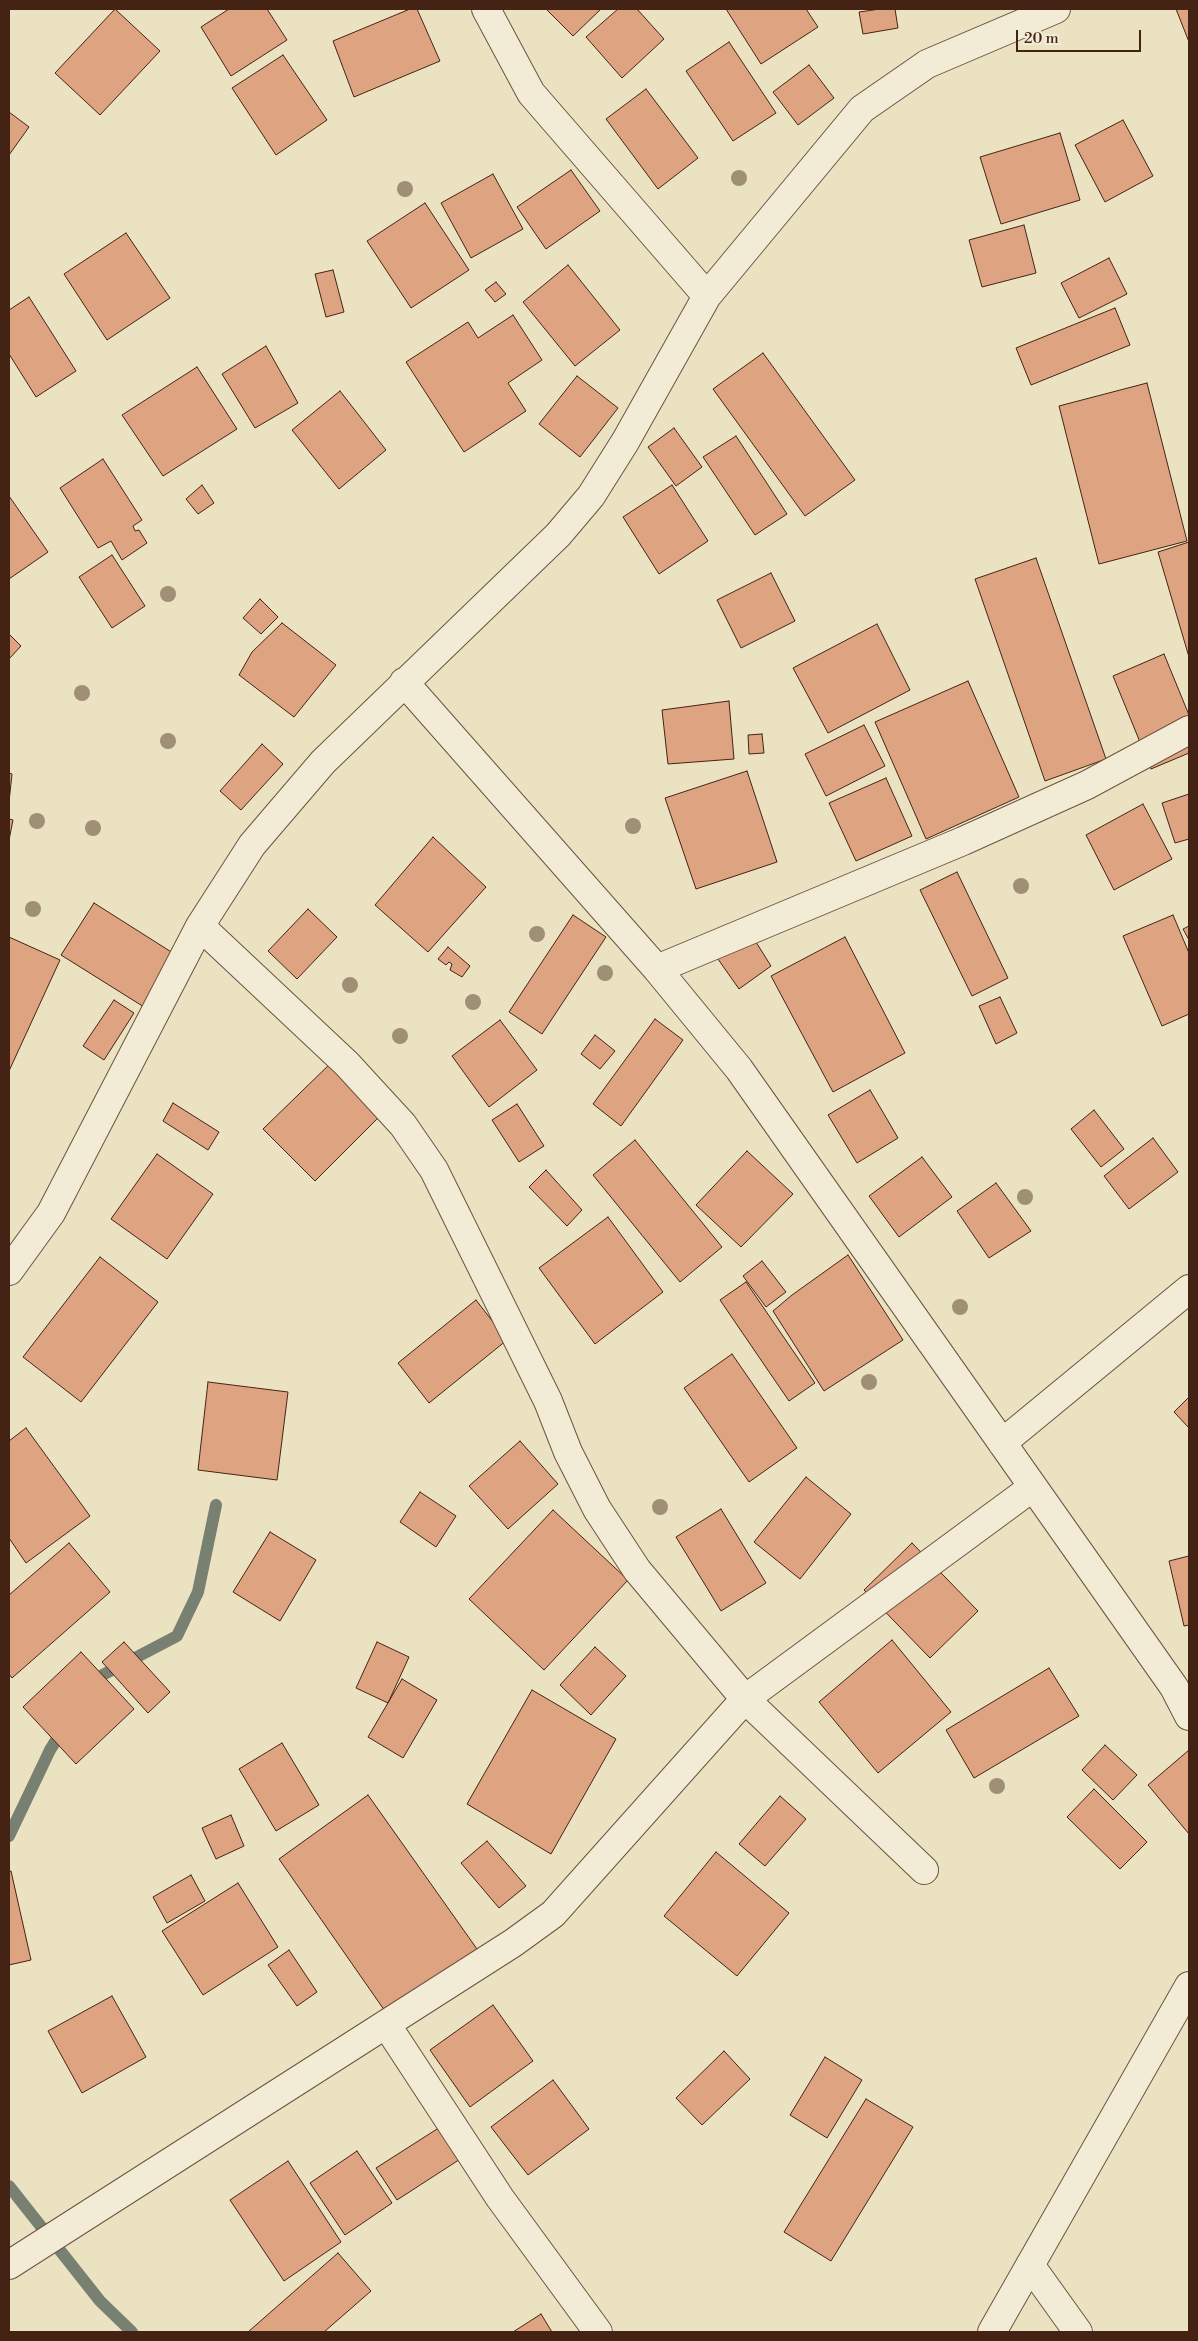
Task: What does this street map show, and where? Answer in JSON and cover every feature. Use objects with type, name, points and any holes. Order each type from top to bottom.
[{"type":"street","points":[[486,9],[532,93],[708,296]]},
{"type":"street","points":[[9,1271],[51,1213],[200,926],[252,846],[322,762],[558,535],[591,496],[625,442],[708,296],[862,109],[927,64],[1056,9]]},
{"type":"street","points":[[404,682],[657,969],[739,1069],[1174,1686],[1189,1716]]},
{"type":"street","points":[[657,969],[963,841],[1087,785],[1189,730]]},
{"type":"street","points":[[200,926],[347,1064],[404,1125],[434,1170],[548,1402],[568,1452],[597,1509],[637,1570],[745,1699],[924,1870]]},
{"type":"street","points":[[1002,1444],[1189,1289]]},
{"type":"street","points":[[9,2265],[513,1943],[553,1914],[745,1699],[1033,1487]]},
{"type":"street","points":[[992,2332],[1189,1986]]},
{"type":"street","points":[[386,2024],[500,2198],[595,2331]]},
{"type":"street","points":[[1030,2265],[1078,2332]]},
{"type":"building","points":[[115,9],[160,51],[100,115],[55,73]]},
{"type":"building","points":[[229,9],[267,9],[287,40],[231,76],[201,27]]},
{"type":"building","points":[[410,9],[417,9],[440,61],[354,97],[333,41]]},
{"type":"building","points":[[546,9],[601,9],[573,36]]},
{"type":"building","points":[[618,9],[637,9],[664,39],[622,78],[586,37]]},
{"type":"building","points":[[726,9],[806,9],[818,27],[761,64]]},
{"type":"building","points":[[895,9],[898,28],[863,34],[859,12]]},
{"type":"building","points":[[1176,9],[1189,9],[1189,42]]},
{"type":"building","points":[[729,42],[776,113],[733,141],[686,71]]},
{"type":"building","points":[[283,55],[327,120],[276,155],[232,88]]},
{"type":"building","points":[[809,65],[834,98],[798,125],[773,92]]},
{"type":"building","points":[[646,89],[698,158],[658,189],[606,119]]},
{"type":"building","points":[[9,112],[29,127],[9,155]]},
{"type":"building","points":[[1123,120],[1153,176],[1105,202],[1075,145]]},
{"type":"building","points":[[1060,133],[1080,200],[1001,224],[980,157]]},
{"type":"building","points":[[571,170],[600,211],[546,249],[517,207]]},
{"type":"building","points":[[493,174],[523,229],[471,258],[441,203]]},
{"type":"building","points":[[425,203],[469,270],[411,308],[367,241]]},
{"type":"building","points":[[1024,225],[1036,273],[982,287],[969,240]]},
{"type":"building","points":[[126,233],[170,298],[107,340],[64,274]]},
{"type":"building","points":[[1109,258],[1127,294],[1079,318],[1061,283]]},
{"type":"building","points":[[568,265],[620,330],[575,366],[523,302]]},
{"type":"building","points":[[333,270],[344,312],[326,317],[315,274]]},
{"type":"building","points":[[496,282],[506,294],[495,302],[485,290]]},
{"type":"building","points":[[29,297],[76,371],[36,397],[9,354],[9,310]]},
{"type":"building","points":[[1115,308],[1130,345],[1031,385],[1016,348]]},
{"type":"building","points":[[513,315],[542,360],[508,383],[526,411],[464,452],[406,362],[468,322],[478,338]]},
{"type":"building","points":[[266,346],[298,403],[255,428],[222,374]]},
{"type":"building","points":[[763,353],[855,480],[805,516],[713,389]]},
{"type":"building","points":[[197,367],[237,429],[163,476],[122,415]]},
{"type":"building","points":[[577,376],[618,408],[580,457],[539,424]]},
{"type":"building","points":[[1147,383],[1187,541],[1099,564],[1059,406]]},
{"type":"building","points":[[340,391],[386,450],[339,489],[292,430]]},
{"type":"building","points":[[674,428],[702,467],[676,486],[648,447]]},
{"type":"building","points":[[736,436],[787,514],[755,535],[703,457]]},
{"type":"building","points":[[103,459],[142,520],[133,526],[135,531],[139,530],[147,543],[122,560],[111,541],[98,548],[60,488]]},
{"type":"building","points":[[202,485],[214,503],[198,514],[186,499]]},
{"type":"building","points":[[672,485],[708,541],[659,574],[623,517]]},
{"type":"building","points":[[9,496],[48,552],[9,579]]},
{"type":"building","points":[[1189,542],[1189,657],[1158,552]]},
{"type":"building","points":[[112,555],[145,606],[112,628],[79,577]]},
{"type":"building","points":[[1036,558],[1106,759],[1045,781],[975,579]]},
{"type":"building","points":[[771,573],[795,621],[741,648],[717,600]]},
{"type":"building","points":[[260,599],[278,617],[261,634],[243,618]]},
{"type":"building","points":[[282,623],[336,665],[294,717],[239,675],[252,652]]},
{"type":"building","points":[[877,624],[910,690],[828,733],[793,668]]},
{"type":"building","points":[[9,634],[21,646],[9,659]]},
{"type":"building","points":[[1164,654],[1189,715],[1189,753],[1151,769],[1113,676]]},
{"type":"building","points":[[968,681],[1019,797],[926,839],[875,722]]},
{"type":"building","points":[[729,701],[734,759],[668,764],[662,710]]},
{"type":"building","points":[[864,725],[885,766],[826,796],[805,754]]},
{"type":"building","points":[[762,734],[764,753],[749,754],[748,735]]},
{"type":"building","points":[[262,744],[283,764],[241,810],[220,791]]},
{"type":"building","points":[[747,771],[777,862],[696,889],[665,798]]},
{"type":"building","points":[[9,773],[12,774],[9,802]]},
{"type":"building","points":[[886,778],[912,836],[856,861],[829,803]]},
{"type":"building","points":[[1189,794],[1189,839],[1175,843],[1162,803]]},
{"type":"building","points":[[1143,804],[1172,859],[1114,890],[1086,835]]},
{"type":"building","points":[[9,819],[13,820],[9,840]]},
{"type":"building","points":[[433,837],[486,887],[428,952],[375,905]]},
{"type":"building","points":[[957,872],[1008,978],[972,996],[920,890]]},
{"type":"building","points":[[94,903],[184,960],[152,1012],[61,955]]},
{"type":"building","points":[[308,909],[337,937],[297,979],[268,951]]},
{"type":"building","points":[[573,915],[606,937],[542,1034],[509,1012]]},
{"type":"building","points":[[1173,915],[1189,953],[1189,1014],[1162,1026],[1123,936]]},
{"type":"building","points":[[746,926],[771,966],[739,989],[706,942]]},
{"type":"building","points":[[1189,926],[1189,940],[1183,929]]},
{"type":"building","points":[[9,937],[60,960],[9,1071]]},
{"type":"building","points":[[845,937],[905,1053],[833,1092],[771,976]]},
{"type":"building","points":[[448,947],[470,966],[462,977],[450,970],[452,964],[449,962],[446,965],[438,959]]},
{"type":"building","points":[[1000,997],[1017,1033],[996,1044],[979,1006]]},
{"type":"building","points":[[114,1000],[134,1013],[104,1060],[83,1046]]},
{"type":"building","points":[[655,1019],[683,1040],[621,1126],[593,1104]]},
{"type":"building","points":[[500,1020],[537,1070],[489,1107],[452,1056]]},
{"type":"building","points":[[595,1035],[615,1051],[600,1069],[581,1054]]},
{"type":"building","points":[[334,1060],[383,1113],[315,1181],[263,1129]]},
{"type":"building","points":[[870,1090],[898,1138],[857,1163],[828,1115]]},
{"type":"building","points":[[173,1103],[219,1132],[208,1150],[163,1121]]},
{"type":"building","points":[[517,1104],[544,1146],[519,1162],[492,1120]]},
{"type":"building","points":[[1094,1110],[1124,1149],[1101,1167],[1071,1129]]},
{"type":"building","points":[[1153,1138],[1178,1172],[1129,1209],[1104,1176]]},
{"type":"building","points":[[635,1140],[722,1247],[680,1282],[593,1175]]},
{"type":"building","points":[[747,1151],[793,1194],[741,1247],[696,1205]]},
{"type":"building","points":[[157,1154],[213,1194],[167,1259],[111,1219]]},
{"type":"building","points":[[922,1157],[952,1197],[899,1237],[869,1196]]},
{"type":"building","points":[[546,1170],[582,1210],[567,1226],[529,1187]]},
{"type":"building","points":[[996,1183],[1031,1231],[989,1258],[957,1211]]},
{"type":"building","points":[[608,1217],[663,1292],[595,1344],[539,1268]]},
{"type":"building","points":[[848,1255],[903,1340],[824,1391],[773,1311]]},
{"type":"building","points":[[100,1257],[158,1302],[81,1402],[23,1357]]},
{"type":"building","points":[[762,1261],[786,1292],[766,1307],[743,1276]]},
{"type":"building","points":[[746,1282],[815,1383],[789,1401],[720,1300]]},
{"type":"building","points":[[476,1300],[507,1340],[429,1403],[398,1363]]},
{"type":"building","points":[[732,1354],[797,1448],[749,1482],[684,1388]]},
{"type":"building","points":[[208,1382],[288,1392],[277,1480],[198,1470]]},
{"type":"building","points":[[1189,1397],[1189,1428],[1174,1412]]},
{"type":"building","points":[[26,1428],[90,1516],[26,1563],[9,1538],[9,1441]]},
{"type":"building","points":[[520,1441],[558,1484],[508,1529],[469,1486]]},
{"type":"building","points":[[806,1477],[851,1514],[800,1579],[754,1542]]},
{"type":"building","points":[[420,1492],[456,1516],[436,1547],[400,1522]]},
{"type":"building","points":[[721,1509],[766,1583],[721,1611],[676,1537]]},
{"type":"building","points":[[553,1510],[628,1580],[544,1670],[469,1599]]},
{"type":"building","points":[[270,1532],[316,1560],[280,1621],[233,1592]]},
{"type":"building","points":[[69,1543],[110,1592],[12,1678],[9,1674],[9,1595]]},
{"type":"building","points":[[912,1543],[978,1611],[930,1658],[864,1590]]},
{"type":"building","points":[[1189,1556],[1189,1625],[1184,1626],[1169,1561]]},
{"type":"building","points":[[892,1640],[951,1712],[878,1773],[819,1702]]},
{"type":"building","points":[[124,1642],[170,1692],[148,1713],[102,1662]]},
{"type":"building","points":[[377,1642],[409,1657],[388,1703],[356,1688]]},
{"type":"building","points":[[595,1647],[626,1676],[591,1715],[560,1685]]},
{"type":"building","points":[[81,1652],[134,1709],[76,1764],[23,1707]]},
{"type":"building","points":[[1049,1668],[1079,1716],[974,1778],[946,1730]]},
{"type":"building","points":[[402,1679],[437,1700],[403,1758],[368,1737]]},
{"type":"building","points":[[532,1690],[616,1739],[551,1854],[467,1804]]},
{"type":"building","points":[[282,1743],[319,1805],[276,1831],[239,1769]]},
{"type":"building","points":[[1105,1745],[1137,1775],[1113,1800],[1082,1770]]},
{"type":"building","points":[[1189,1750],[1189,1834],[1148,1785]]},
{"type":"building","points":[[1094,1789],[1147,1842],[1120,1869],[1067,1817]]},
{"type":"building","points":[[368,1795],[477,1949],[387,2014],[279,1859]]},
{"type":"building","points":[[780,1796],[806,1819],[765,1866],[739,1844]]},
{"type":"building","points":[[231,1815],[244,1846],[216,1859],[202,1828]]},
{"type":"building","points":[[487,1841],[526,1886],[499,1908],[461,1863]]},
{"type":"building","points":[[716,1852],[789,1913],[737,1976],[664,1916]]},
{"type":"building","points":[[9,1871],[11,1871],[31,1960],[9,1965]]},
{"type":"building","points":[[191,1875],[205,1901],[167,1923],[153,1897]]},
{"type":"building","points":[[238,1883],[278,1947],[203,1995],[162,1931]]},
{"type":"building","points":[[289,1950],[317,1992],[297,2006],[268,1965]]},
{"type":"building","points":[[112,1996],[146,2057],[82,2093],[48,2031]]},
{"type":"building","points":[[493,2005],[533,2061],[470,2107],[430,2050]]},
{"type":"building","points":[[724,2051],[750,2079],[702,2125],[676,2098]]},
{"type":"building","points":[[825,2057],[862,2080],[827,2138],[790,2115]]},
{"type":"building","points":[[553,2080],[589,2129],[528,2175],[491,2127]]},
{"type":"building","points":[[866,2099],[913,2127],[831,2261],[784,2232]]},
{"type":"building","points":[[448,2122],[468,2154],[397,2200],[376,2168]]},
{"type":"building","points":[[357,2151],[392,2203],[345,2235],[310,2183]]},
{"type":"building","points":[[288,2161],[341,2242],[284,2281],[230,2200]]},
{"type":"building","points":[[338,2253],[371,2291],[324,2332],[248,2332]]},
{"type":"building","points":[[541,2314],[552,2332],[513,2332]]},
{"type":"waterway","points":[[91,1684],[93,1680],[177,1636],[198,1592],[216,1505]]},
{"type":"waterway","points":[[9,1836],[50,1750],[63,1729]]},
{"type":"waterway","points":[[9,2186],[100,2301],[132,2332]]}]
